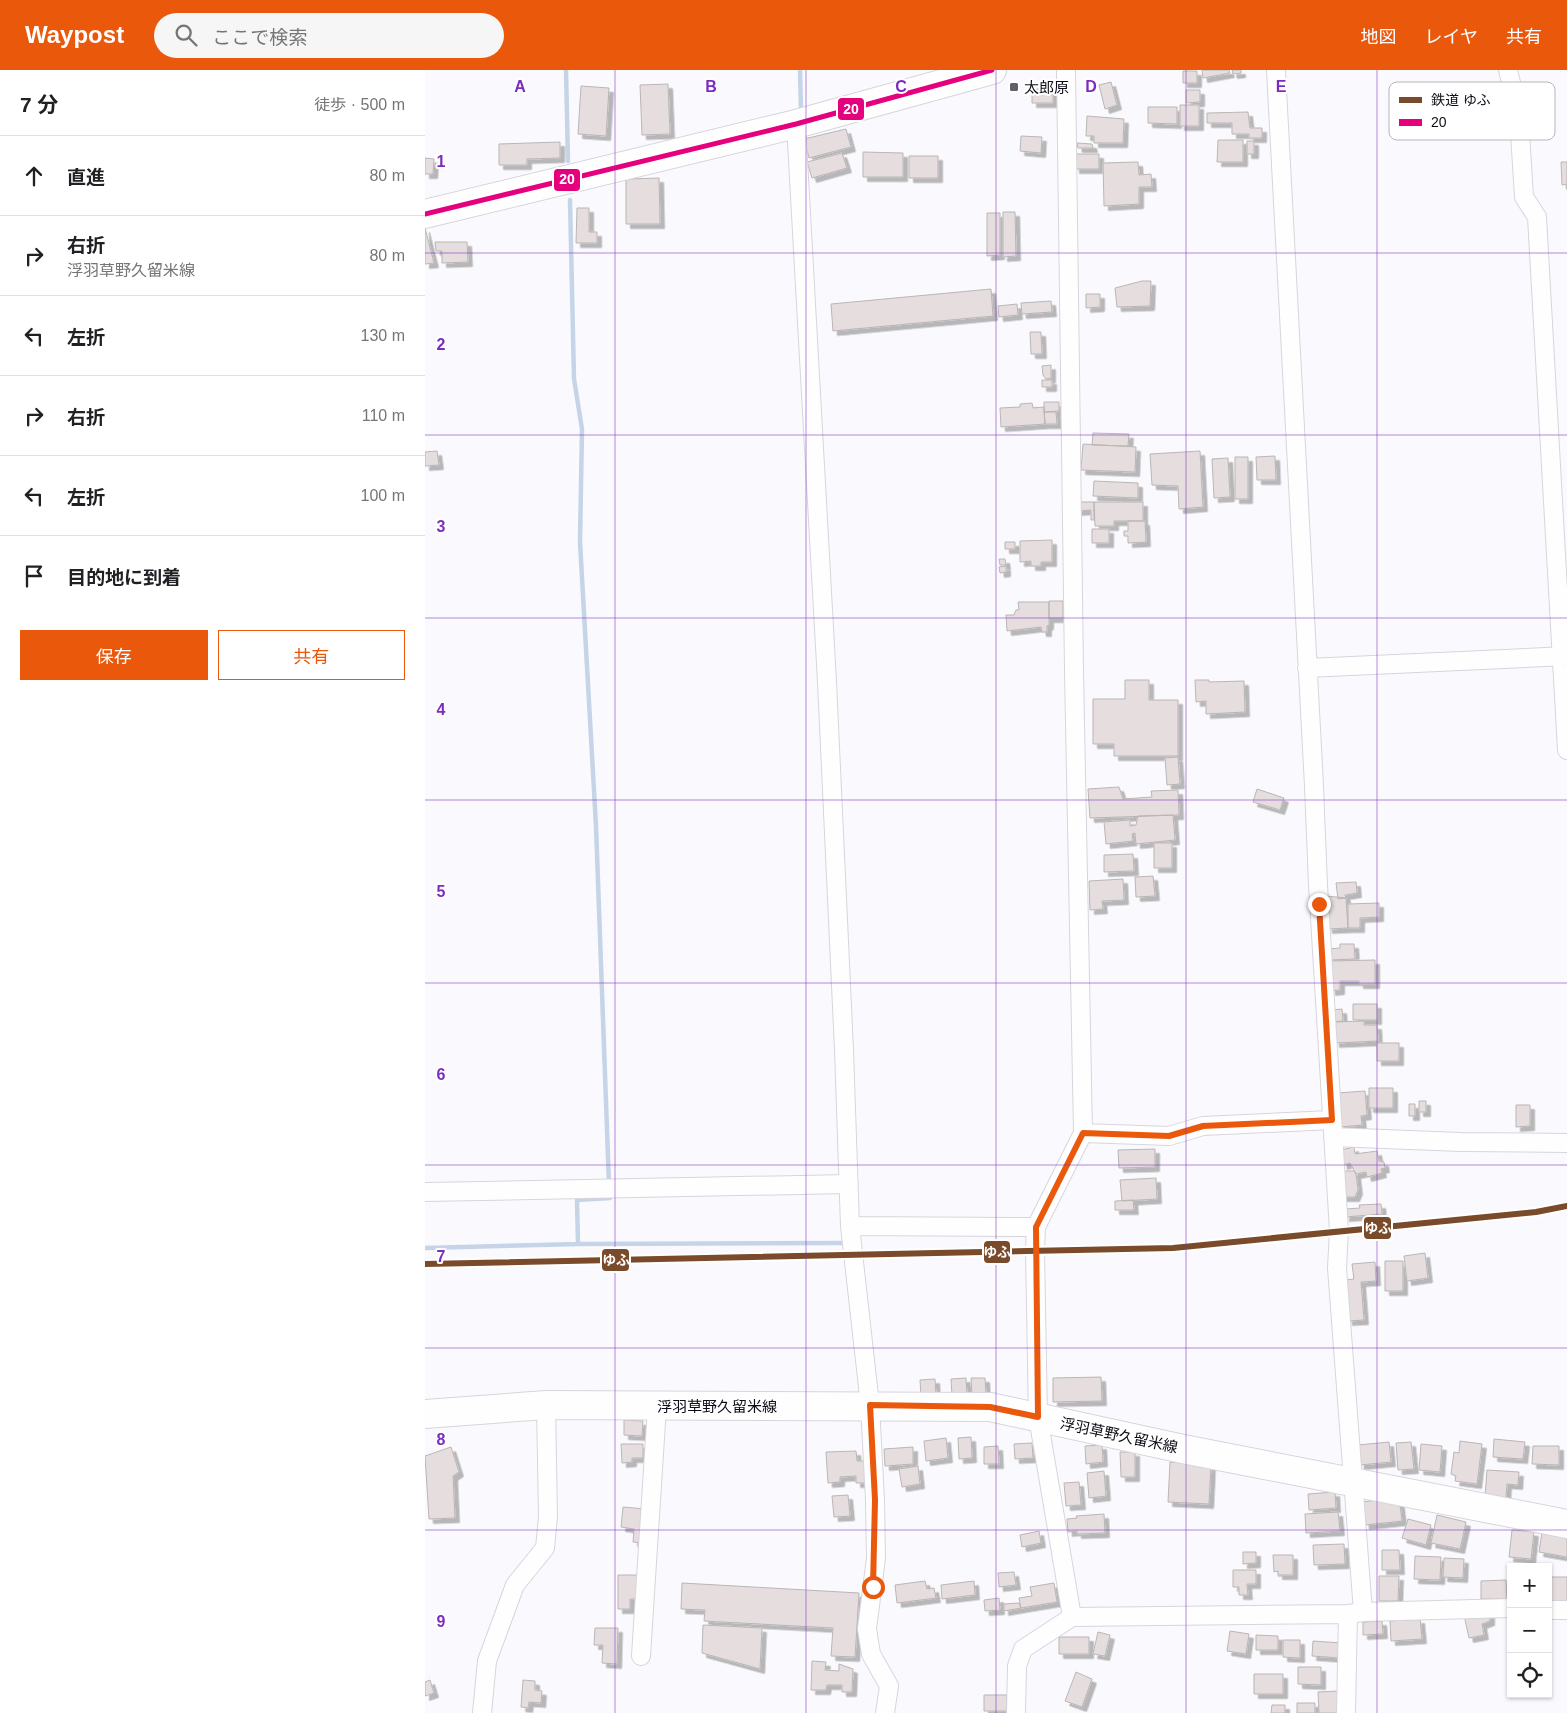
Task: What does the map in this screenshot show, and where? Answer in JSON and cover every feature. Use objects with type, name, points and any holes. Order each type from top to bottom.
[{"type":"main road","points":[[425,214],[796,124],[992,70]]},
{"type":"main road","name":"浮羽草野久留米線","points":[[425,1414],[546,1405],[990,1407],[1183,1449],[1567,1524]]},
{"type":"street","points":[[1066,70],[1074,671],[1083,1133],[1036,1227],[1038,1417],[1072,1617]]},
{"type":"street","points":[[1276,70],[1339,1231],[1337,1268],[1352,1482],[1355,1613],[1345,1713]]},
{"type":"street","points":[[796,124],[827,687],[850,1226],[870,1405],[876,1558],[867,1629],[871,1654],[889,1686],[885,1713]]},
{"type":"street","points":[[1521,140],[1525,197],[1537,217],[1564,656],[1567,750]]},
{"type":"street","points":[[1307,668],[1564,656]]},
{"type":"street","points":[[1083,1133],[1169,1136],[1203,1126],[1333,1129],[1461,1142],[1567,1142]]},
{"type":"street","points":[[425,1192],[849,1184]]},
{"type":"street","points":[[850,1226],[1036,1227]]},
{"type":"street","points":[[482,1713],[487,1661],[515,1585],[545,1548],[548,1517],[546,1405]]},
{"type":"street","points":[[641,1656],[657,1406]]},
{"type":"street","points":[[1016,1713],[1017,1666],[1023,1649],[1072,1617],[1355,1613],[1507,1608]]},
{"type":"street","points":[[1552,1610],[1567,1610]]},
{"type":"building","points":[[1202,70],[1229,70],[1230,73],[1203,78]]},
{"type":"building","points":[[1232,70],[1241,70],[1241,73],[1233,74]]},
{"type":"building","points":[[1183,71],[1197,71],[1197,83],[1183,83]]},
{"type":"building","points":[[1111,82],[1117,105],[1105,109],[1099,85]]},
{"type":"building","points":[[668,84],[670,134],[642,135],[640,85]]},
{"type":"building","points":[[581,86],[609,88],[606,136],[578,134]]},
{"type":"building","points":[[1032,89],[1053,89],[1053,103],[1032,103]]},
{"type":"building","points":[[1186,90],[1200,90],[1200,102],[1186,103]]},
{"type":"building","points":[[1180,105],[1199,105],[1199,126],[1180,126]]},
{"type":"building","points":[[1148,107],[1177,107],[1177,124],[1148,123]]},
{"type":"building","points":[[1248,112],[1250,128],[1262,128],[1262,138],[1249,138],[1249,134],[1232,134],[1232,123],[1207,123],[1207,113]]},
{"type":"building","points":[[1087,116],[1124,119],[1123,143],[1094,143],[1094,136],[1086,136]]},
{"type":"building","points":[[846,129],[851,147],[809,158],[804,139]]},
{"type":"building","points":[[1021,136],[1042,137],[1041,153],[1020,151]]},
{"type":"building","points":[[1218,140],[1243,140],[1243,162],[1217,162]]},
{"type":"building","points":[[1247,141],[1254,141],[1254,154],[1247,154]]},
{"type":"building","points":[[560,142],[560,158],[527,159],[527,165],[499,165],[499,144]]},
{"type":"building","points":[[1077,143],[1092,144],[1093,148],[1078,148]]},
{"type":"building","points":[[863,152],[903,153],[903,177],[863,177]]},
{"type":"building","points":[[842,153],[847,168],[812,178],[807,162]]},
{"type":"building","points":[[1075,154],[1099,154],[1099,169],[1075,169]]},
{"type":"building","points":[[909,156],[938,156],[938,178],[909,178]]},
{"type":"building","points":[[425,158],[434,159],[433,174],[425,174]]},
{"type":"building","points":[[1138,162],[1139,175],[1151,174],[1152,187],[1139,187],[1139,204],[1104,206],[1103,163]]},
{"type":"building","points":[[1561,162],[1567,162],[1567,184],[1562,185]]},
{"type":"building","points":[[659,178],[660,224],[626,224],[626,179]]},
{"type":"building","points":[[577,208],[589,208],[589,232],[597,232],[597,243],[576,243]]},
{"type":"building","points":[[1003,212],[1015,212],[1016,256],[1003,257]]},
{"type":"building","points":[[987,213],[1000,213],[1000,255],[987,256]]},
{"type":"building","points":[[425,228],[434,263],[425,264]]},
{"type":"building","points":[[435,242],[467,242],[468,262],[442,263],[442,251],[436,251]]},
{"type":"building","points":[[1142,281],[1151,281],[1150,306],[1117,307],[1115,288]]},
{"type":"building","points":[[991,289],[993,316],[833,331],[831,304]]},
{"type":"building","points":[[1086,294],[1100,294],[1100,307],[1086,308]]},
{"type":"building","points":[[1051,301],[1052,312],[1022,314],[1021,303]]},
{"type":"building","points":[[1017,304],[1018,315],[999,317],[998,306]]},
{"type":"building","points":[[1030,332],[1041,332],[1042,354],[1031,354]]},
{"type":"building","points":[[1051,365],[1051,378],[1046,379],[1043,375],[1042,366]]},
{"type":"building","points":[[1042,380],[1052,380],[1052,387],[1042,387]]},
{"type":"building","points":[[1044,402],[1059,402],[1059,411],[1044,412]]},
{"type":"building","points":[[1032,403],[1033,408],[1044,407],[1045,424],[1001,427],[1000,408],[1020,407],[1020,404]]},
{"type":"building","points":[[1044,412],[1056,412],[1057,424],[1045,424]]},
{"type":"building","points":[[1093,433],[1129,434],[1128,446],[1092,445]]},
{"type":"building","points":[[1083,444],[1136,447],[1135,472],[1081,470]]},
{"type":"building","points":[[437,451],[439,465],[425,466],[425,452]]},
{"type":"building","points":[[1200,451],[1203,507],[1179,509],[1178,486],[1152,485],[1150,454]]},
{"type":"building","points":[[1275,456],[1276,480],[1257,480],[1256,457]]},
{"type":"building","points":[[1235,457],[1248,457],[1248,499],[1235,499]]},
{"type":"building","points":[[1228,458],[1230,497],[1214,498],[1212,459]]},
{"type":"building","points":[[1094,481],[1138,483],[1138,498],[1093,496]]},
{"type":"building","points":[[1076,502],[1094,502],[1094,520],[1091,520],[1091,510],[1076,511]]},
{"type":"building","points":[[1094,502],[1143,502],[1143,521],[1114,521],[1114,526],[1095,526]]},
{"type":"building","points":[[1128,521],[1145,521],[1146,542],[1128,543],[1128,536],[1124,536],[1124,531],[1128,531]]},
{"type":"building","points":[[1092,529],[1109,529],[1109,543],[1092,543]]},
{"type":"building","points":[[1052,540],[1052,562],[1041,562],[1041,566],[1031,566],[1031,561],[1020,562],[1020,541]]},
{"type":"building","points":[[1005,542],[1015,542],[1015,549],[1005,549]]},
{"type":"building","points":[[999,559],[1005,559],[1006,565],[1000,565]]},
{"type":"building","points":[[1006,566],[1006,572],[1000,573],[999,567]]},
{"type":"building","points":[[1049,601],[1063,601],[1063,618],[1049,618]]},
{"type":"building","points":[[1018,602],[1049,602],[1049,625],[1047,626],[1047,632],[1042,632],[1041,627],[1007,631],[1006,615],[1014,615],[1016,610],[1019,610]]},
{"type":"building","points":[[1125,680],[1149,680],[1149,700],[1178,700],[1178,756],[1114,756],[1114,744],[1093,744],[1093,699],[1125,699]]},
{"type":"building","points":[[1195,680],[1209,680],[1209,682],[1244,681],[1245,712],[1206,714],[1206,701],[1196,702]]},
{"type":"building","points":[[1178,757],[1180,784],[1167,785],[1165,758]]},
{"type":"building","points":[[1119,787],[1123,799],[1152,797],[1151,791],[1178,790],[1179,815],[1090,818],[1088,789]]},
{"type":"building","points":[[1257,789],[1284,798],[1280,810],[1253,802]]},
{"type":"building","points":[[1173,815],[1175,840],[1136,844],[1135,833],[1132,834],[1133,841],[1106,844],[1104,822],[1130,820],[1130,826],[1136,825],[1138,816]]},
{"type":"building","points":[[1154,843],[1172,843],[1172,868],[1154,868]]},
{"type":"building","points":[[1133,854],[1134,871],[1104,872],[1104,855]]},
{"type":"building","points":[[1153,876],[1155,896],[1136,897],[1135,877]]},
{"type":"building","points":[[1123,879],[1124,900],[1102,901],[1103,909],[1090,910],[1089,881]]},
{"type":"building","points":[[1356,882],[1357,893],[1345,895],[1346,898],[1338,899],[1336,883]]},
{"type":"building","points":[[1326,896],[1346,898],[1348,928],[1328,929]]},
{"type":"building","points":[[1379,903],[1379,917],[1360,918],[1360,928],[1348,928],[1348,904]]},
{"type":"building","points":[[1340,944],[1354,944],[1355,959],[1330,960],[1329,949],[1340,948]]},
{"type":"building","points":[[1375,960],[1375,984],[1359,984],[1359,981],[1340,981],[1340,990],[1331,991],[1330,961]]},
{"type":"building","points":[[1353,1004],[1377,1004],[1377,1020],[1353,1020]]},
{"type":"building","points":[[1342,1009],[1343,1021],[1330,1022],[1330,1010]]},
{"type":"building","points":[[1364,1021],[1364,1025],[1377,1025],[1378,1041],[1335,1043],[1334,1022]]},
{"type":"building","points":[[1377,1043],[1399,1043],[1399,1061],[1377,1061]]},
{"type":"building","points":[[1369,1088],[1393,1088],[1393,1108],[1369,1108]]},
{"type":"building","points":[[1365,1091],[1367,1115],[1361,1116],[1362,1125],[1340,1127],[1337,1093]]},
{"type":"building","points":[[1419,1101],[1426,1101],[1426,1112],[1419,1112]]},
{"type":"building","points":[[1409,1104],[1415,1104],[1415,1116],[1409,1116]]},
{"type":"building","points":[[1516,1105],[1530,1105],[1530,1126],[1516,1127]]},
{"type":"building","points":[[1354,1147],[1355,1154],[1377,1151],[1379,1161],[1384,1162],[1385,1168],[1381,1169],[1382,1173],[1367,1177],[1366,1172],[1356,1174],[1350,1163],[1343,1165],[1341,1150]]},
{"type":"building","points":[[1155,1149],[1155,1167],[1119,1168],[1118,1150]]},
{"type":"building","points":[[1340,1171],[1354,1171],[1356,1174],[1358,1190],[1355,1197],[1341,1197]]},
{"type":"building","points":[[1156,1178],[1157,1199],[1122,1201],[1120,1180]]},
{"type":"building","points":[[1133,1200],[1134,1210],[1115,1210],[1115,1201]]},
{"type":"building","points":[[1381,1204],[1382,1214],[1345,1217],[1345,1209],[1360,1208],[1359,1205]]},
{"type":"building","points":[[1425,1253],[1428,1278],[1407,1281],[1404,1256]]},
{"type":"building","points":[[1385,1261],[1403,1261],[1403,1291],[1385,1291]]},
{"type":"building","points":[[1375,1262],[1376,1281],[1361,1282],[1364,1320],[1348,1321],[1345,1280],[1354,1279],[1352,1264]]},
{"type":"building","points":[[1101,1377],[1102,1401],[1053,1402],[1053,1378]]},
{"type":"building","points":[[966,1378],[967,1396],[952,1396],[951,1379]]},
{"type":"building","points":[[971,1378],[985,1378],[986,1395],[972,1396]]},
{"type":"building","points":[[935,1379],[936,1397],[921,1398],[920,1380]]},
{"type":"building","points":[[624,1420],[643,1421],[642,1436],[624,1435]]},
{"type":"building","points":[[971,1437],[972,1458],[959,1459],[958,1438]]},
{"type":"building","points":[[946,1438],[948,1458],[926,1461],[924,1441]]},
{"type":"building","points":[[1494,1439],[1525,1442],[1523,1459],[1493,1457]]},
{"type":"building","points":[[1460,1441],[1482,1444],[1477,1484],[1455,1481],[1456,1476],[1451,1474],[1454,1452],[1459,1453]]},
{"type":"building","points":[[1389,1442],[1391,1462],[1360,1465],[1358,1445]]},
{"type":"building","points":[[1411,1442],[1414,1469],[1398,1470],[1396,1443]]},
{"type":"building","points":[[1032,1443],[1033,1458],[1015,1459],[1014,1444]]},
{"type":"building","points":[[621,1444],[643,1444],[643,1458],[632,1458],[632,1462],[622,1463]]},
{"type":"building","points":[[1421,1444],[1442,1446],[1440,1472],[1419,1470]]},
{"type":"building","points":[[1102,1445],[1103,1462],[1086,1464],[1085,1446]]},
{"type":"building","points":[[998,1446],[999,1464],[984,1464],[984,1447]]},
{"type":"building","points":[[1533,1446],[1559,1446],[1559,1465],[1532,1464]]},
{"type":"building","points":[[451,1447],[459,1472],[453,1476],[455,1518],[429,1519],[425,1456]]},
{"type":"building","points":[[913,1447],[913,1464],[885,1466],[884,1449]]},
{"type":"building","points":[[856,1451],[857,1461],[868,1461],[869,1483],[856,1483],[856,1476],[840,1477],[840,1482],[828,1483],[826,1452]]},
{"type":"building","points":[[1120,1452],[1135,1452],[1135,1477],[1121,1477]]},
{"type":"building","points":[[1170,1462],[1211,1464],[1209,1504],[1168,1502]]},
{"type":"building","points":[[918,1466],[920,1484],[902,1487],[899,1469]]},
{"type":"building","points":[[1487,1470],[1519,1472],[1518,1485],[1507,1484],[1506,1498],[1485,1497]]},
{"type":"building","points":[[1104,1471],[1106,1496],[1089,1498],[1087,1473]]},
{"type":"building","points":[[1079,1482],[1081,1505],[1066,1506],[1064,1483]]},
{"type":"building","points":[[1335,1492],[1336,1508],[1309,1510],[1308,1494]]},
{"type":"building","points":[[848,1495],[850,1516],[834,1517],[832,1496]]},
{"type":"building","points":[[1399,1497],[1402,1521],[1365,1525],[1362,1502]]},
{"type":"building","points":[[623,1507],[645,1509],[642,1543],[633,1542],[634,1529],[621,1527]]},
{"type":"building","points":[[1338,1512],[1340,1531],[1306,1533],[1305,1514]]},
{"type":"building","points":[[1104,1514],[1105,1533],[1077,1534],[1077,1531],[1068,1532],[1067,1519],[1077,1518],[1076,1516]]},
{"type":"building","points":[[1437,1515],[1466,1522],[1460,1549],[1431,1543]]},
{"type":"building","points":[[1408,1519],[1431,1525],[1426,1545],[1402,1538]]},
{"type":"building","points":[[1512,1530],[1534,1532],[1531,1559],[1509,1557]]},
{"type":"building","points":[[1039,1531],[1041,1543],[1022,1547],[1020,1535]]},
{"type":"building","points":[[1542,1532],[1567,1536],[1567,1557],[1539,1552]]},
{"type":"building","points":[[1344,1544],[1345,1564],[1314,1565],[1313,1545]]},
{"type":"building","points":[[1382,1550],[1399,1550],[1400,1570],[1382,1570]]},
{"type":"building","points":[[1243,1552],[1256,1552],[1256,1563],[1243,1564]]},
{"type":"building","points":[[1273,1555],[1293,1555],[1293,1575],[1278,1575],[1278,1571],[1274,1572]]},
{"type":"building","points":[[1415,1556],[1441,1557],[1440,1580],[1414,1579]]},
{"type":"building","points":[[1444,1558],[1464,1559],[1463,1578],[1443,1577]]},
{"type":"building","points":[[1233,1570],[1256,1570],[1256,1584],[1247,1584],[1248,1595],[1239,1595],[1239,1587],[1233,1587]]},
{"type":"building","points":[[1014,1572],[1016,1585],[999,1587],[998,1573]]},
{"type":"building","points":[[618,1575],[641,1575],[641,1599],[630,1599],[630,1609],[618,1609]]},
{"type":"building","points":[[1379,1576],[1399,1576],[1398,1601],[1379,1601]]},
{"type":"building","points":[[1552,1577],[1567,1577],[1567,1601],[1552,1601]]},
{"type":"building","points":[[1506,1580],[1507,1599],[1481,1599],[1481,1581]]},
{"type":"building","points":[[925,1581],[927,1589],[934,1588],[936,1598],[897,1603],[895,1585]]},
{"type":"building","points":[[974,1581],[975,1595],[942,1599],[941,1585]]},
{"type":"building","points":[[682,1583],[859,1593],[855,1657],[831,1656],[833,1628],[704,1621],[705,1610],[681,1609]]},
{"type":"building","points":[[1054,1583],[1057,1602],[1021,1608],[1019,1598],[1032,1596],[1030,1587]]},
{"type":"building","points":[[999,1598],[1000,1610],[985,1611],[984,1600]]},
{"type":"building","points":[[1019,1603],[1021,1608],[1004,1611],[1004,1604]]},
{"type":"building","points":[[1490,1613],[1490,1621],[1482,1624],[1484,1635],[1469,1638],[1464,1615]]},
{"type":"building","points":[[1420,1619],[1422,1639],[1391,1641],[1390,1621]]},
{"type":"building","points":[[1382,1621],[1383,1634],[1363,1635],[1363,1622]]},
{"type":"building","points":[[703,1625],[762,1628],[760,1669],[702,1653]]},
{"type":"building","points":[[595,1628],[618,1628],[617,1664],[602,1663],[603,1645],[594,1645]]},
{"type":"building","points":[[1230,1631],[1249,1634],[1246,1654],[1227,1651]]},
{"type":"building","points":[[1098,1632],[1110,1635],[1105,1656],[1093,1654]]},
{"type":"building","points":[[1256,1635],[1278,1636],[1278,1650],[1256,1650]]},
{"type":"building","points":[[1059,1637],[1089,1637],[1089,1654],[1059,1654]]},
{"type":"building","points":[[1283,1640],[1300,1640],[1300,1658],[1283,1657]]},
{"type":"building","points":[[1313,1641],[1342,1643],[1341,1658],[1312,1656]]},
{"type":"building","points":[[812,1661],[826,1662],[825,1670],[839,1671],[839,1664],[853,1669],[852,1692],[842,1692],[842,1685],[827,1685],[826,1690],[811,1690]]},
{"type":"building","points":[[1298,1667],[1321,1667],[1321,1685],[1298,1684]]},
{"type":"building","points":[[1076,1672],[1092,1679],[1082,1707],[1065,1701]]},
{"type":"building","points":[[1254,1674],[1283,1674],[1283,1694],[1254,1694]]},
{"type":"building","points":[[430,1680],[434,1693],[425,1696],[425,1682]]},
{"type":"building","points":[[523,1680],[535,1681],[535,1690],[542,1691],[541,1703],[529,1702],[528,1708],[521,1707]]},
{"type":"building","points":[[1338,1691],[1338,1713],[1319,1713],[1318,1692]]},
{"type":"building","points":[[984,1695],[1007,1695],[1007,1711],[984,1711]]},
{"type":"building","points":[[1297,1703],[1315,1703],[1315,1713],[1297,1713]]},
{"type":"building","points":[[1272,1705],[1285,1705],[1285,1713],[1271,1713]]},
{"type":"waterway","points":[[566,70],[568,161]]},
{"type":"waterway","points":[[800,70],[801,110]]},
{"type":"waterway","points":[[570,200],[574,379],[582,429],[580,542],[596,826],[609,1185]]},
{"type":"waterway","points":[[578,1244],[577,1200],[610,1198],[609,1193]]},
{"type":"waterway","points":[[425,1248],[578,1244],[845,1243]]},
{"type":"rail line","name":"ゆふ","points":[[425,1264],[1173,1248],[1536,1212],[1567,1206]]},
{"type":"transit line","name":"20","points":[[425,214],[796,124],[992,70]]},
{"type":"place","name":"太郎原","points":[[1014,87]]},
{"type":"route","points":[[873,1587],[876,1558],[870,1405],[990,1407],[1038,1417],[1036,1227],[1083,1133],[1169,1136],[1203,1126],[1332,1120],[1319,904]]}]
